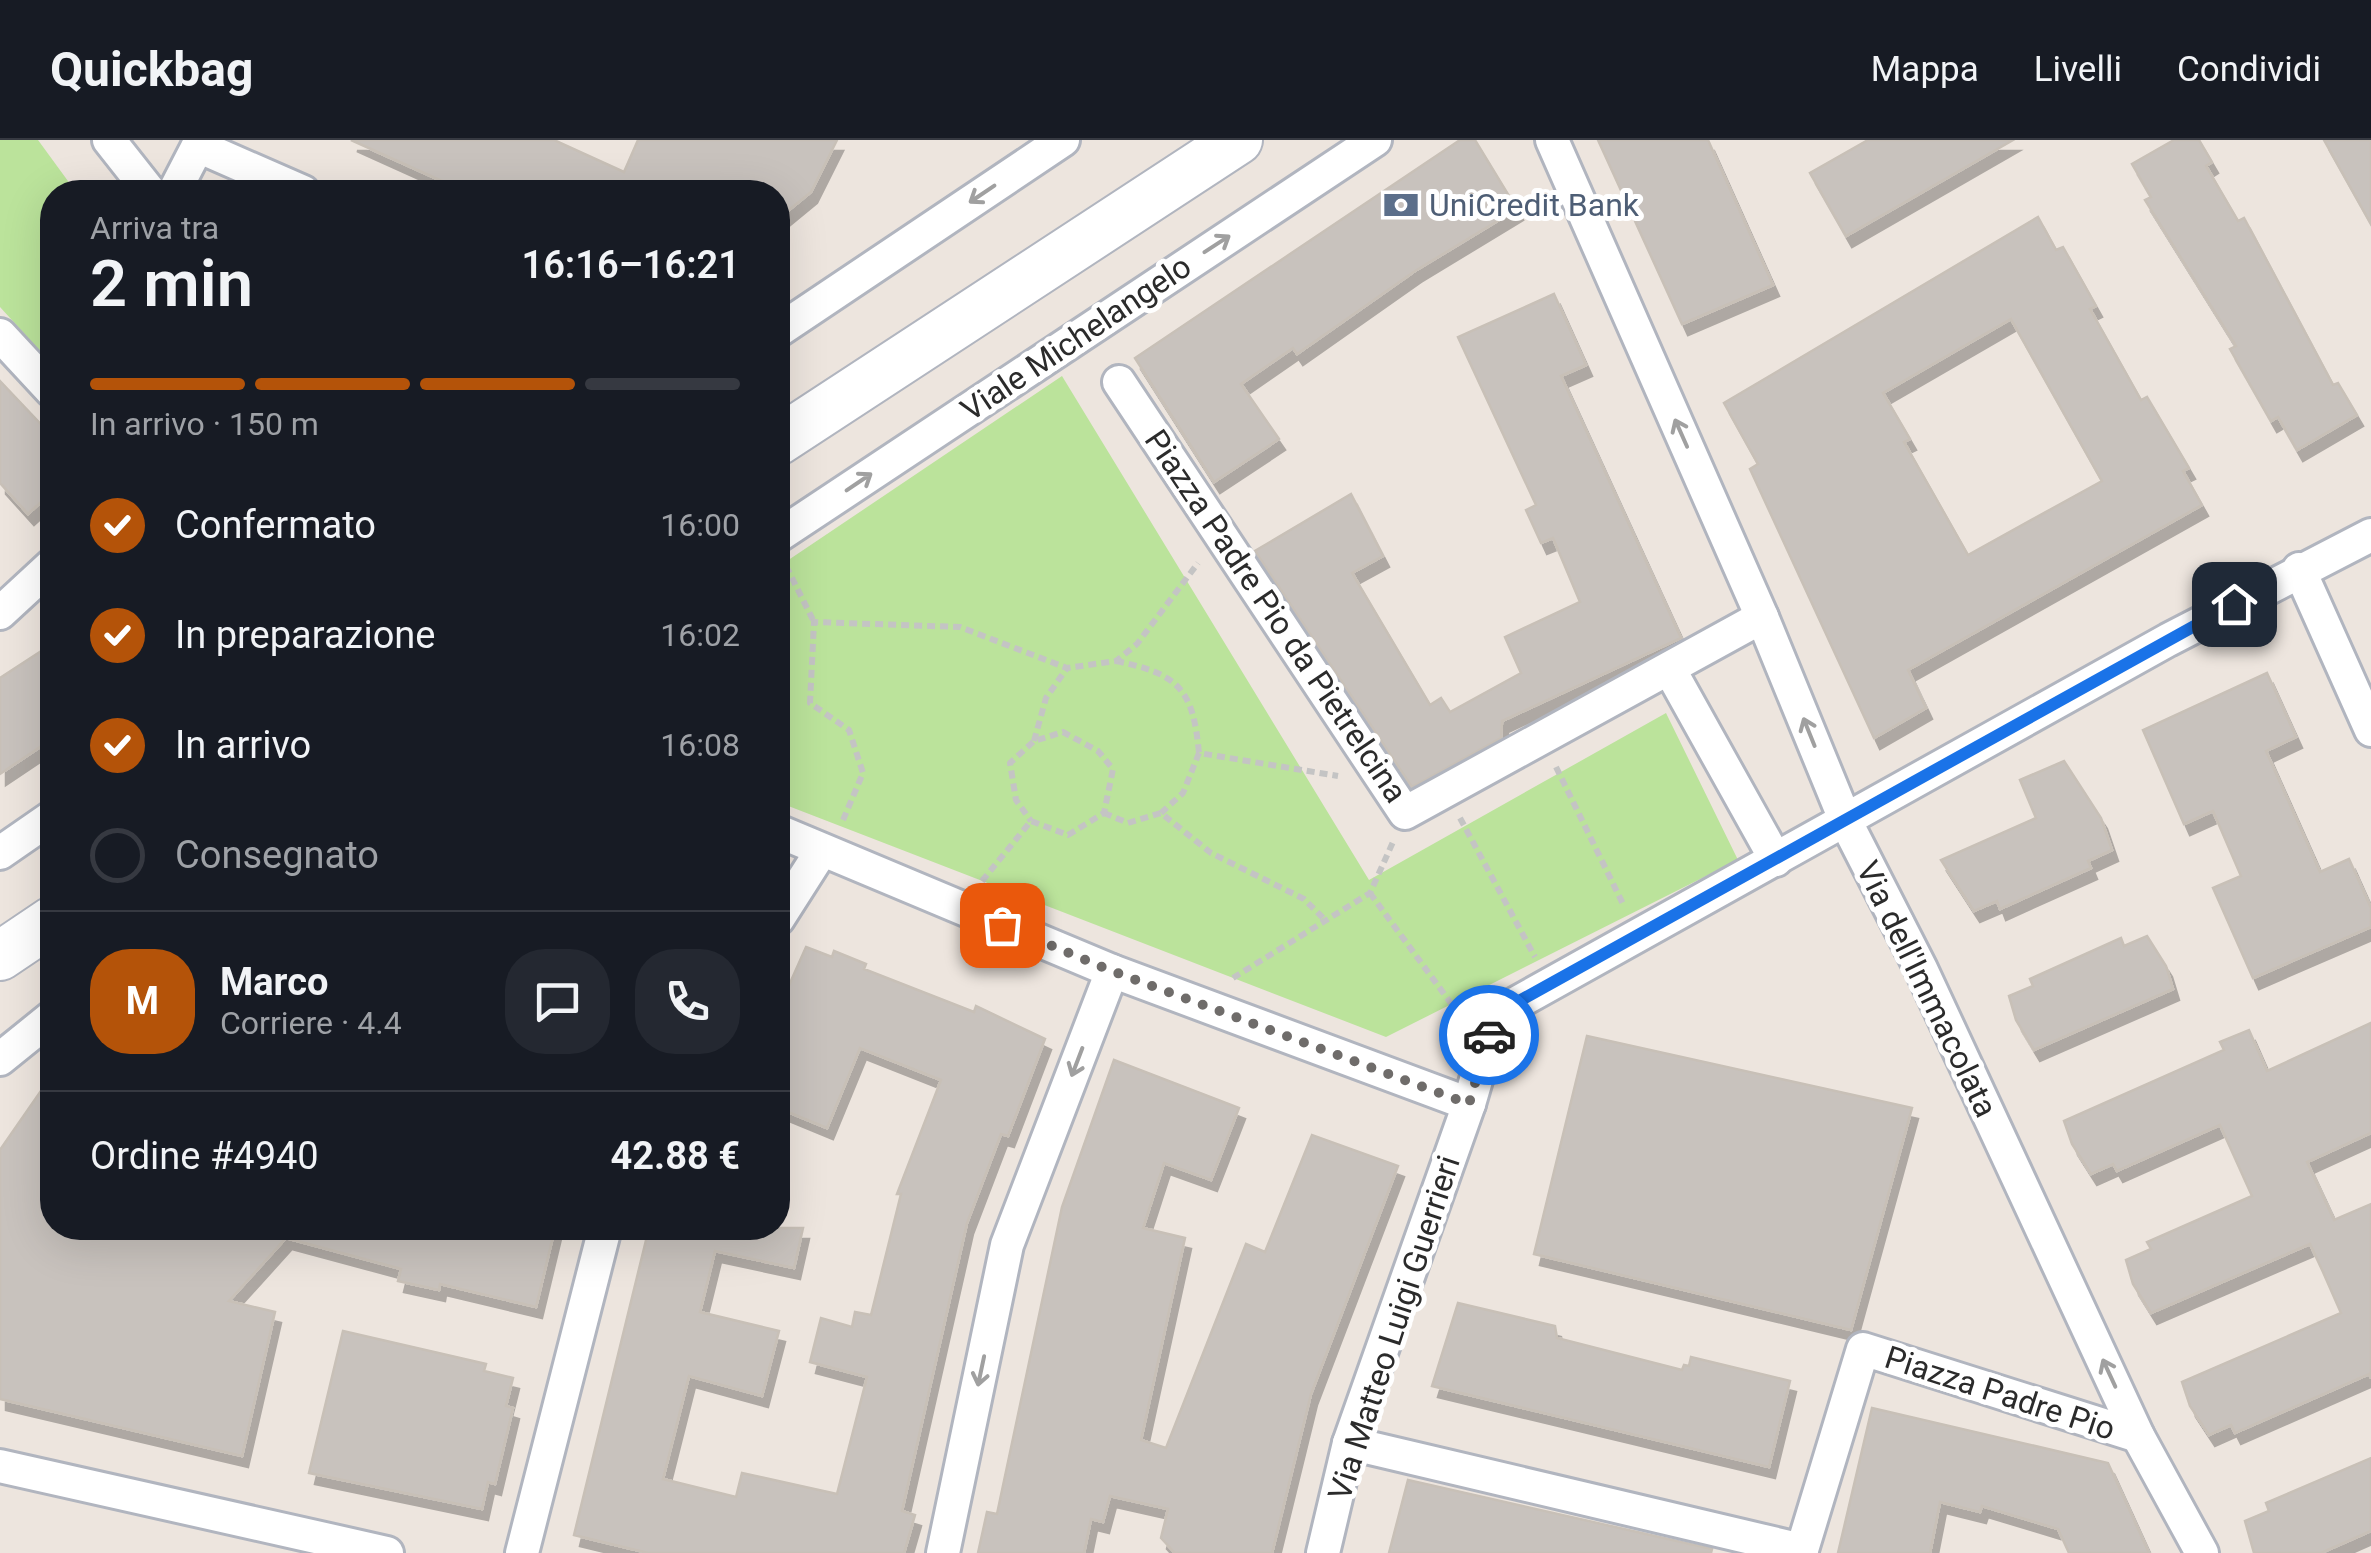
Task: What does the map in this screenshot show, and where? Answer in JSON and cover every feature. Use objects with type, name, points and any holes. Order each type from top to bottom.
[{"type":"street","points":[[109,140],[141,180]]},
{"type":"street","points":[[790,323],[1063,140]]},
{"type":"street","points":[[790,433],[1238,140]]},
{"type":"street","name":"Viale Michelangelo","points":[[790,541],[1375,140]]},
{"type":"street","name":"Via dell'Immacolata","points":[[1552,140],[1762,617],[1846,822],[1921,969],[2138,1436],[2202,1553]]},
{"type":"street","points":[[180,180],[199,143],[278,180]]},
{"type":"street","points":[[0,335],[40,378]]},
{"type":"street","name":"Piazza Padre Pio da Pietrelcina","points":[[1119,382],[1405,813],[1762,617]]},
{"type":"street","name":"Via Matteo Luigi Guerrieri","points":[[1324,1553],[1348,1443],[1469,1104],[1494,1015],[2299,569],[2371,535]]},
{"type":"street","points":[[2299,569],[2371,730]]},
{"type":"street","points":[[0,614],[40,576]]},
{"type":"street","points":[[1670,670],[1776,860]]},
{"type":"street","points":[[0,853],[40,825]]},
{"type":"street","points":[[790,835],[1112,971],[1469,1104]]},
{"type":"street","points":[[790,896],[822,850]]},
{"type":"street","points":[[0,956],[40,929]]},
{"type":"street","points":[[943,1553],[1007,1245],[1112,971]]},
{"type":"street","points":[[0,1059],[40,1027]]},
{"type":"street","points":[[522,1553],[602,1240]]},
{"type":"street","name":"Piazza Padre Pio","points":[[1802,1552],[1863,1349],[2138,1436]]},
{"type":"street","points":[[1348,1443],[1802,1552]]},
{"type":"street","points":[[0,1466],[388,1553]]},
{"type":"path","points":[[1116,661],[1137,644],[1220,534]]},
{"type":"path","points":[[790,570],[814,622],[810,703],[848,730],[863,773],[848,812],[822,850]]},
{"type":"path","points":[[814,622],[960,628],[1067,668],[1116,661],[1156,670],[1176,682],[1196,718],[1200,753],[1183,793],[1161,813],[1128,823],[1104,813]]},
{"type":"path","points":[[1034,741],[1046,698],[1067,668]]},
{"type":"path","points":[[1062,732],[1098,751],[1114,769],[1104,813],[1068,835],[1030,820],[1016,800],[1010,763],[1034,741],[1062,732]]},
{"type":"path","points":[[1542,740],[1638,936]]},
{"type":"path","points":[[1200,753],[1384,782]]},
{"type":"path","points":[[1445,792],[1495,876],[1550,984]]},
{"type":"path","points":[[1161,813],[1211,853],[1304,899],[1326,921]]},
{"type":"path","points":[[1191,1000],[1370,894],[1405,813]]},
{"type":"path","points":[[965,910],[990,869],[1030,820]]},
{"type":"path","points":[[1370,894],[1485,1050]]},
{"type":"green space","points":[[0,140],[38,140],[67,180],[40,180],[40,351],[0,307]]},
{"type":"green space","points":[[1062,376],[1369,880],[1666,713],[1738,860],[1386,1037],[790,807],[790,559]]},
{"type":"building","points":[[351,140],[554,140],[624,172],[638,140],[837,140],[811,192],[790,209],[790,180],[439,180]]},
{"type":"building","points":[[1460,140],[1475,140],[1517,209],[1415,271],[1297,354],[1293,348],[1241,384],[1279,439],[1214,482],[1135,358]]},
{"type":"building","points":[[1598,140],[1708,140],[1773,285],[1682,324]]},
{"type":"building","points":[[1868,140],[2013,140],[1846,236],[1810,173]]},
{"type":"building","points":[[2174,140],[2199,140],[2212,162],[2206,166],[2238,221],[2244,218],[2333,385],[2338,383],[2357,415],[2297,450],[2278,417],[2271,421],[2230,349],[2236,346],[2145,200],[2151,197],[2132,164]]},
{"type":"building","points":[[2324,140],[2371,140],[2371,224]]},
{"type":"building","points":[[2038,217],[2056,250],[2063,247],[2096,306],[2090,309],[2141,400],[2147,397],[2189,468],[2183,471],[2202,505],[1908,670],[1926,708],[1874,738],[1750,469],[1758,464],[1724,403]],"holes":[[[2011,319],[2102,481],[1968,555],[1904,442],[1910,439],[1883,393]]]},
{"type":"building","points":[[1554,294],[1586,365],[1561,376],[1681,638],[1502,721],[1501,738],[1412,787],[1255,551],[1351,494],[1383,556],[1352,573],[1430,705],[1441,698],[1450,712],[1521,673],[1505,637],[1580,602],[1553,538],[1541,543],[1526,510],[1536,505],[1458,337]]},
{"type":"building","points":[[0,381],[40,423],[40,503],[28,514],[0,483]]},
{"type":"building","points":[[40,652],[40,747],[0,774],[0,678]]},
{"type":"building","points":[[2267,673],[2296,737],[2266,751],[2320,872],[2349,859],[2371,908],[2371,927],[2253,978],[2213,888],[2241,876],[2213,811],[2184,824],[2143,730]]},
{"type":"building","points":[[2064,761],[2101,818],[2112,850],[2088,861],[2091,868],[2000,909],[1997,901],[1974,911],[1941,860],[2036,818],[2020,780]]},
{"type":"building","points":[[2147,936],[2166,966],[2173,989],[2034,1050],[2016,1020],[2009,996],[2033,986],[2030,979],[2121,938],[2124,946]]},
{"type":"building","points":[[806,947],[832,957],[834,951],[866,964],[864,969],[974,1012],[976,1006],[1045,1039],[1008,1136],[1001,1134],[967,1223],[902,1511],[915,1515],[904,1553],[648,1553],[574,1535],[646,1240],[790,1240],[790,1228],[803,1228],[794,1268],[715,1251],[700,1312],[779,1331],[762,1396],[689,1376],[663,1479],[736,1497],[742,1473],[837,1494],[867,1377],[810,1362],[821,1318],[852,1327],[855,1312],[871,1315],[901,1194],[897,1194],[941,1080],[860,1048],[827,1128],[790,1113],[790,983]]},
{"type":"building","points":[[2371,1023],[2371,1133],[2307,1162],[2334,1220],[2371,1204],[2371,1378],[2369,1374],[2235,1433],[2231,1425],[2209,1435],[2190,1406],[2182,1382],[2341,1313],[2323,1272],[2310,1244],[2151,1313],[2133,1284],[2126,1260],[2151,1249],[2147,1242],[2252,1196],[2220,1125],[2117,1171],[2113,1164],[2091,1174],[2072,1144],[2064,1121],[2224,1050],[2220,1042],[2249,1030],[2267,1071]]},
{"type":"building","points":[[1587,1036],[1912,1108],[1851,1330],[1534,1254]]},
{"type":"building","points":[[1114,1060],[1239,1108],[1211,1180],[1164,1163],[1143,1228],[1185,1238],[1141,1440],[1166,1448],[1246,1244],[1265,1252],[1312,1135],[1398,1166],[1311,1394],[1272,1553],[1175,1553],[1161,1538],[1168,1509],[1110,1496],[1103,1522],[1091,1519],[1084,1553],[978,1553],[987,1512],[997,1514],[1062,1207]]},
{"type":"building","points":[[40,1092],[40,1240],[284,1240],[229,1301],[275,1312],[242,1456],[0,1399],[0,1150]]},
{"type":"building","points":[[293,1240],[552,1240],[536,1307],[440,1284],[439,1290],[398,1281],[401,1269]]},
{"type":"building","points":[[1458,1303],[1555,1326],[1557,1338],[1682,1370],[1684,1365],[1689,1366],[1691,1357],[1790,1381],[1769,1467],[1432,1386]]},
{"type":"building","points":[[343,1331],[486,1364],[484,1371],[513,1378],[506,1406],[513,1408],[495,1484],[488,1482],[482,1509],[309,1473]]},
{"type":"building","points":[[1872,1408],[2108,1463],[2149,1553],[2069,1553],[2058,1529],[1982,1506],[1980,1512],[1940,1502],[1930,1553],[1838,1553]]},
{"type":"building","points":[[2371,1458],[2371,1531],[2321,1553],[2254,1553],[2245,1521],[2269,1511],[2266,1503]]},
{"type":"building","points":[[1408,1480],[1712,1549],[1711,1553],[1389,1553]]},
{"type":"way so far","points":[[1002,925],[1112,971],[1469,1104],[1489,1035]]},
{"type":"place","name":"UniCredit Bank","points":[[1401,205]]},
{"type":"route","points":[[1489,1035],[1494,1015],[2234,604]]}]
